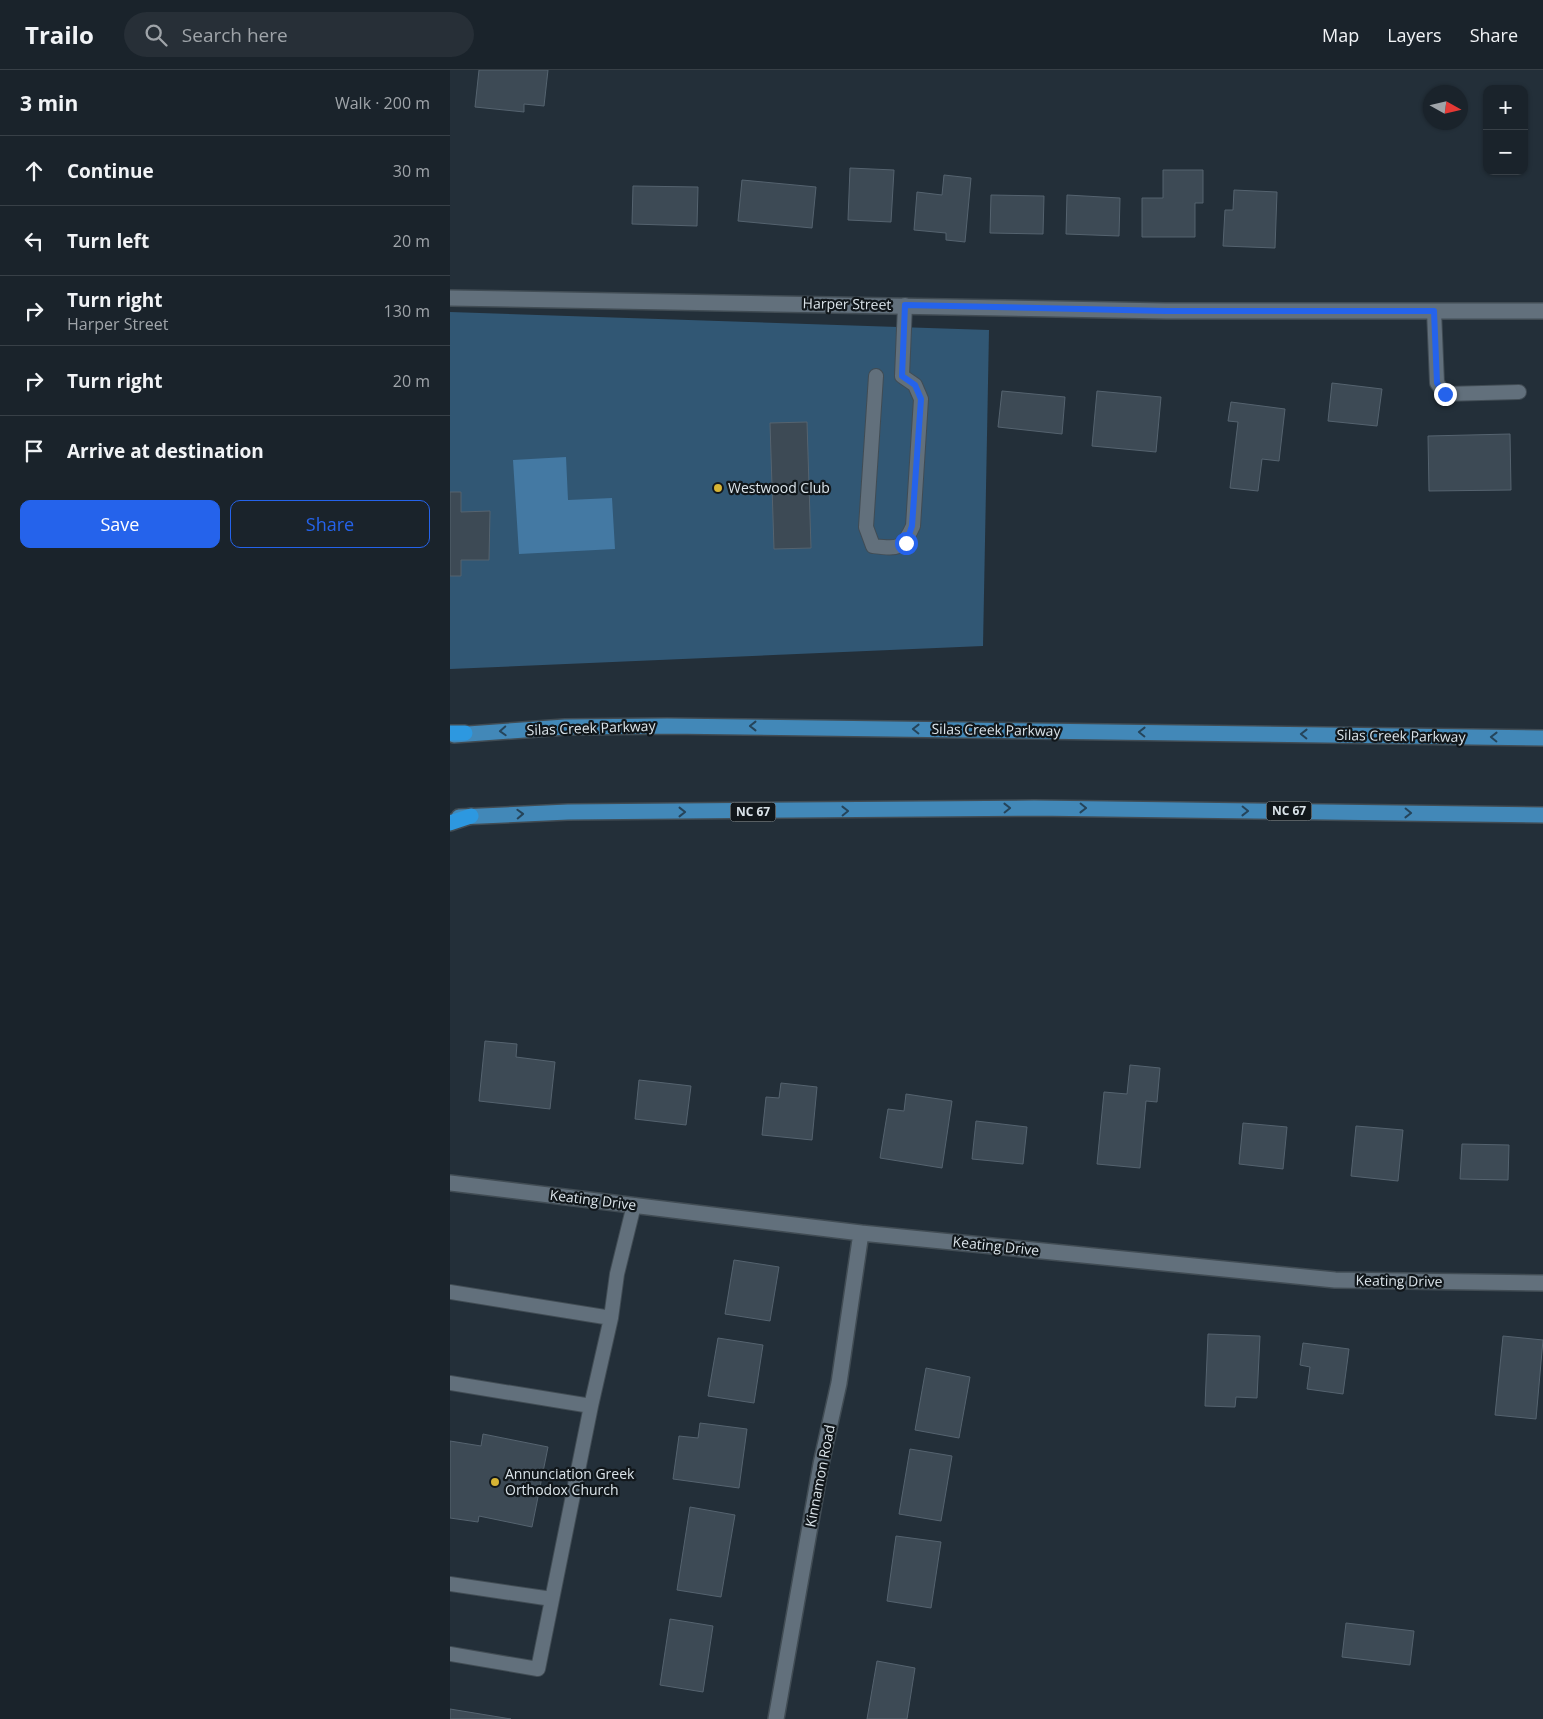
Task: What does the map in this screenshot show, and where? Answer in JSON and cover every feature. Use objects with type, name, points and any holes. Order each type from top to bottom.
[{"type":"highway","points":[[450,823],[471,816]]},
{"type":"main road","name":"Silas Creek Parkway","points":[[455,734],[565,728],[759,726],[1543,738]]},
{"type":"main road","name":"NC 67","points":[[450,818],[568,812],[1034,808],[1543,815]]},
{"type":"street","name":"Harper Street","points":[[450,298],[1166,311],[1543,311]]},
{"type":"street","name":"Keating Drive","points":[[450,1183],[861,1233],[1335,1280],[1543,1283]]},
{"type":"street","name":"Kinnamon Road","points":[[776,1719],[821,1464],[839,1383],[861,1233]]},
{"type":"lane","points":[[876,376],[866,527],[873,546],[894,549],[906,543],[912,526],[921,399],[915,385],[902,376],[905,305]]},
{"type":"lane","points":[[1434,311],[1437,383],[1445,394],[1520,392]]},
{"type":"lane","points":[[450,1654],[538,1669],[591,1406],[611,1318],[617,1274],[634,1205]]},
{"type":"lane","points":[[450,1292],[611,1318]]},
{"type":"lane","points":[[450,1383],[591,1406]]},
{"type":"lane","points":[[450,1584],[552,1599]]},
{"type":"shaded area","name":"Westwood Club","points":[[450,312],[989,330],[983,646],[450,669]]},
{"type":"shaded area","points":[[566,457],[568,500],[612,498],[615,549],[519,554],[513,460]]},
{"type":"building","points":[[479,70],[548,70],[544,106],[524,104],[524,112],[475,107]]},
{"type":"building","points":[[850,168],[894,170],[891,222],[848,220]]},
{"type":"building","points":[[1163,170],[1203,170],[1203,203],[1195,203],[1195,237],[1142,237],[1142,198],[1163,198]]},
{"type":"building","points":[[944,175],[971,178],[965,242],[946,240],[946,233],[914,230],[917,192],[942,195]]},
{"type":"building","points":[[742,180],[816,187],[812,228],[738,221]]},
{"type":"building","points":[[633,186],[698,187],[697,226],[632,224]]},
{"type":"building","points":[[1234,190],[1277,192],[1275,248],[1223,246],[1225,210],[1233,210]]},
{"type":"building","points":[[991,195],[1044,196],[1043,234],[990,233]]},
{"type":"building","points":[[1067,195],[1120,198],[1119,236],[1066,234]]},
{"type":"building","points":[[1332,383],[1382,389],[1377,426],[1328,421]]},
{"type":"building","points":[[1002,391],[1065,397],[1062,434],[998,427]]},
{"type":"building","points":[[1097,391],[1161,397],[1156,452],[1092,446]]},
{"type":"building","points":[[1231,402],[1285,409],[1279,461],[1262,459],[1258,491],[1230,488],[1238,422],[1228,421]]},
{"type":"building","points":[[807,422],[811,548],[774,549],[770,423]]},
{"type":"building","points":[[1510,434],[1511,490],[1429,491],[1428,436]]},
{"type":"building","points":[[450,492],[461,492],[461,512],[490,511],[489,560],[461,560],[461,576],[450,576]]},
{"type":"building","points":[[485,1041],[517,1044],[516,1057],[555,1062],[550,1109],[479,1101]]},
{"type":"building","points":[[1130,1065],[1160,1068],[1157,1102],[1146,1101],[1140,1168],[1097,1164],[1104,1092],[1127,1094]]},
{"type":"building","points":[[639,1080],[691,1086],[686,1125],[635,1119]]},
{"type":"building","points":[[781,1083],[817,1087],[812,1140],[762,1135],[766,1097],[779,1098]]},
{"type":"building","points":[[906,1094],[952,1101],[942,1168],[880,1158],[888,1109],[904,1111]]},
{"type":"building","points":[[976,1121],[1027,1127],[1023,1164],[972,1159]]},
{"type":"building","points":[[1243,1123],[1287,1127],[1283,1169],[1239,1164]]},
{"type":"building","points":[[1356,1126],[1403,1130],[1398,1181],[1351,1176]]},
{"type":"building","points":[[1462,1144],[1509,1145],[1508,1180],[1460,1179]]},
{"type":"building","points":[[734,1260],[779,1267],[770,1321],[725,1314]]},
{"type":"building","points":[[1208,1334],[1260,1336],[1257,1398],[1236,1397],[1235,1407],[1205,1406]]},
{"type":"building","points":[[1503,1336],[1543,1340],[1536,1419],[1495,1415]]},
{"type":"building","points":[[718,1338],[763,1345],[754,1403],[708,1396]]},
{"type":"building","points":[[1303,1343],[1349,1349],[1343,1394],[1307,1389],[1310,1367],[1300,1365]]},
{"type":"building","points":[[926,1368],[970,1377],[959,1438],[915,1430]]},
{"type":"building","points":[[700,1423],[747,1429],[739,1488],[673,1479],[679,1436],[698,1438]]},
{"type":"building","name":"Annunciation Greek Orthodox Church","points":[[483,1434],[548,1447],[532,1527],[479,1516],[478,1522],[450,1518],[450,1441],[481,1446]]},
{"type":"building","points":[[910,1449],[952,1456],[941,1521],[899,1514]]},
{"type":"building","points":[[690,1507],[735,1515],[721,1597],[677,1590]]},
{"type":"building","points":[[896,1536],[941,1542],[931,1608],[887,1601]]},
{"type":"building","points":[[670,1619],[713,1626],[703,1692],[660,1685]]},
{"type":"building","points":[[1346,1623],[1414,1631],[1410,1665],[1342,1657]]},
{"type":"building","points":[[877,1661],[915,1668],[907,1719],[867,1719]]},
{"type":"building","points":[[450,1709],[511,1719],[450,1719]]},
{"type":"place","name":"Westwood Club","points":[[718,488]]},
{"type":"place","name":"Annunciation Greek Orthodox Church","points":[[495,1482]]},
{"type":"route","points":[[906,543],[912,526],[921,399],[915,385],[902,376],[905,305],[1166,311],[1434,311],[1437,383],[1445,394]]}]
